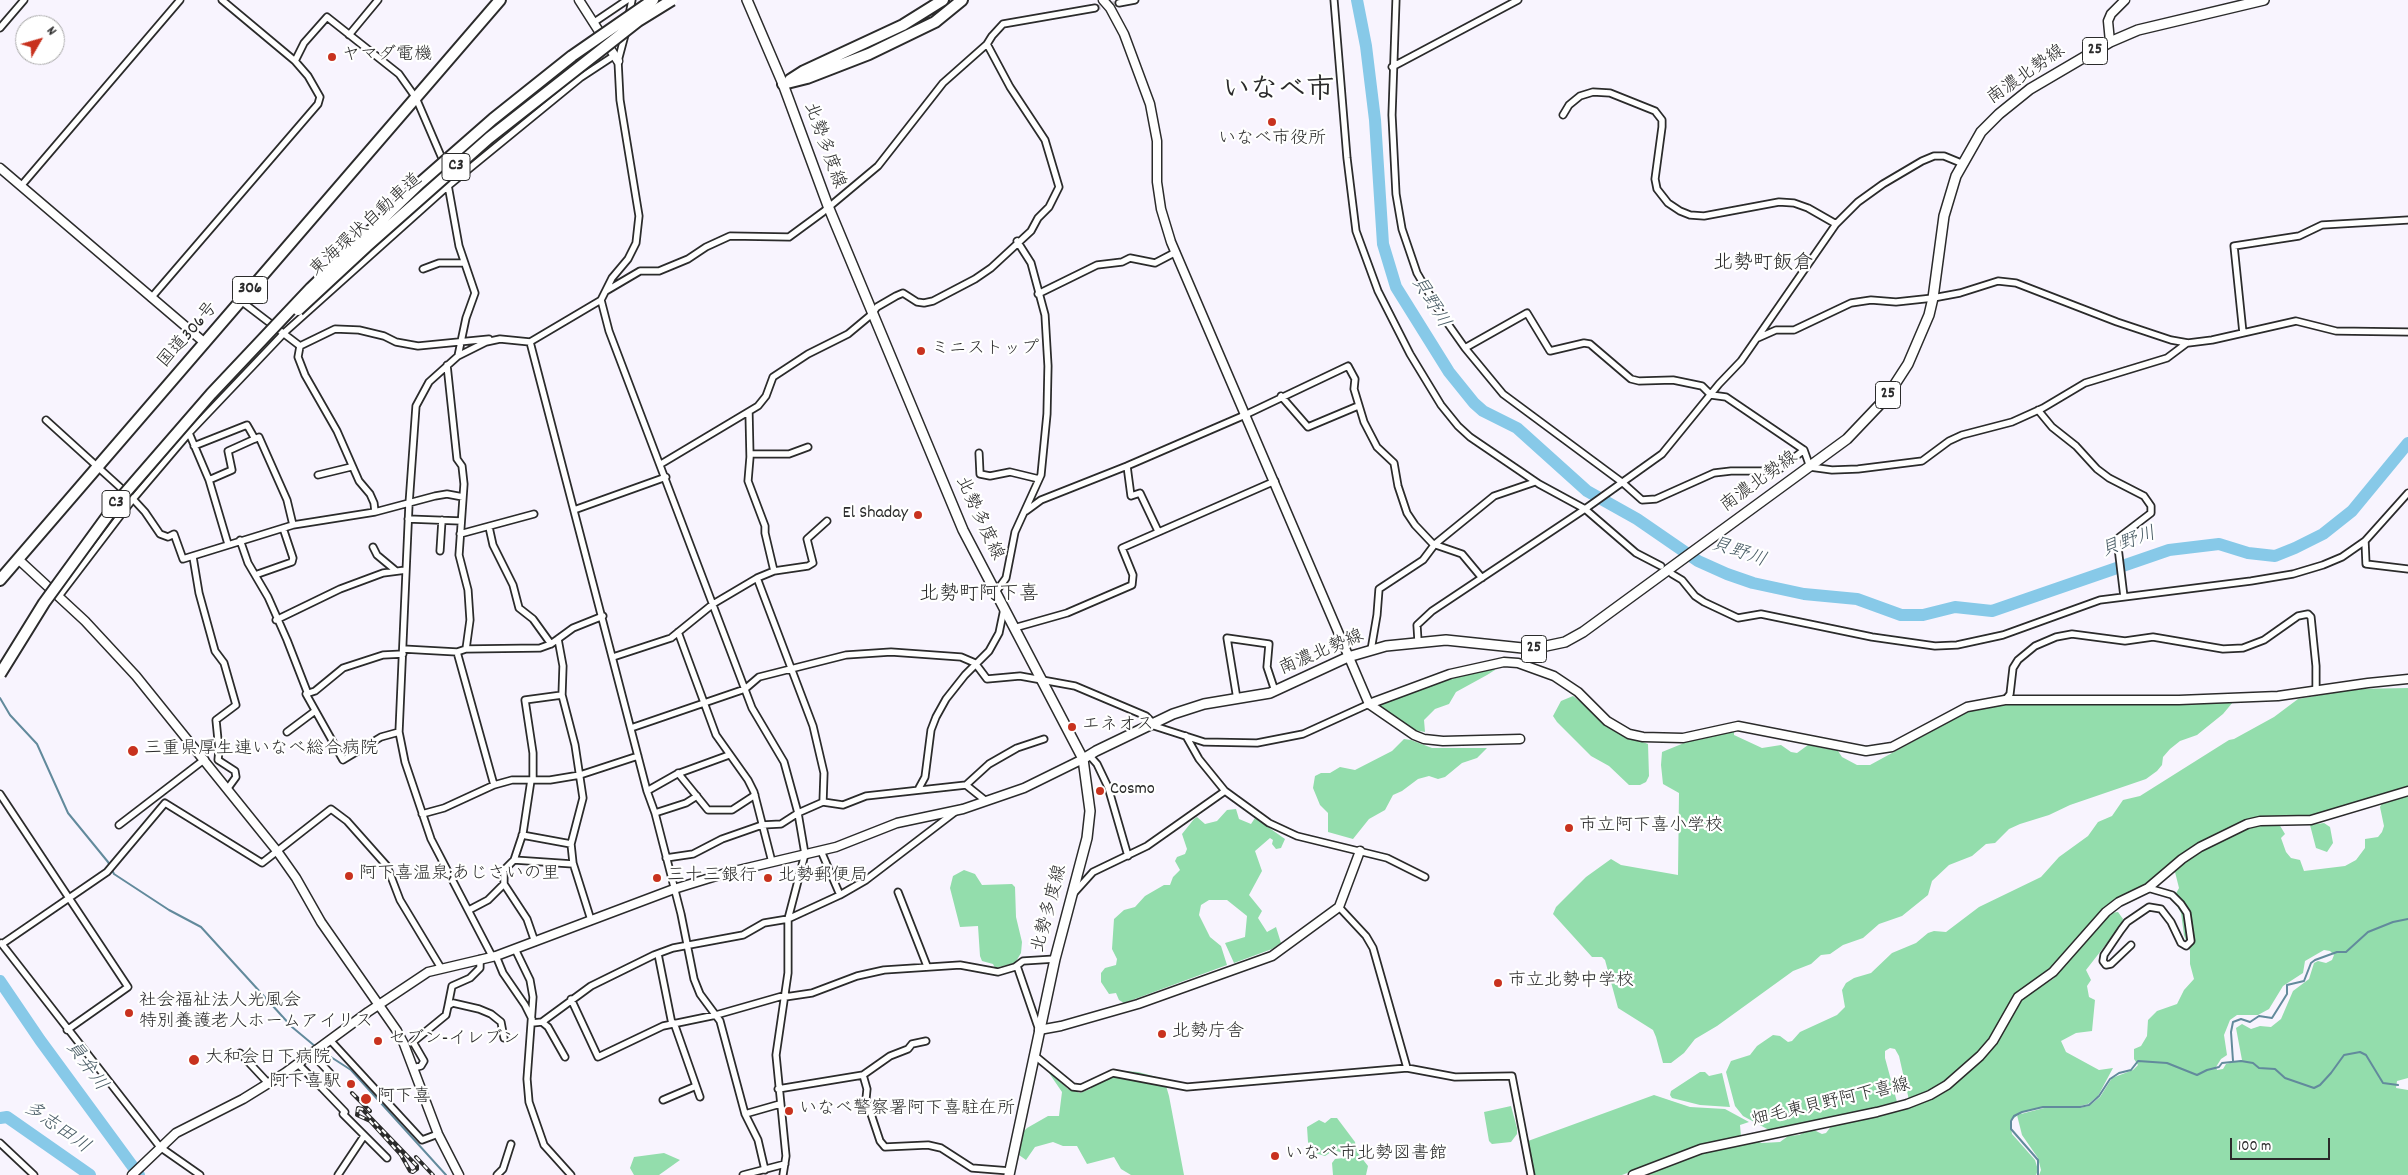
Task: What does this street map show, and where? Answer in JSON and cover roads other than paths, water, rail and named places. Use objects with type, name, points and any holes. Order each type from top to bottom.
[{"type":"highway","name":"国道306号","points":[[0,580],[500,0]]},
{"type":"highway","name":"東海環状自動車道","points":[[0,674],[44,602],[118,500],[205,400],[311,288],[420,183],[533,87],[609,28],[653,0]]},
{"type":"highway","name":"東海環状自動車道","points":[[253,351],[489,138],[616,38],[672,0]]},
{"type":"highway","points":[[783,84],[804,71],[903,25],[942,0]]},
{"type":"highway","points":[[783,84],[807,78],[877,50],[934,22],[962,0]]},
{"type":"main road","name":"北勢多度線","points":[[748,0],[783,84],[828,206],[963,530],[1042,680],[1086,757],[1090,811],[1086,838],[1055,959],[1010,1173]]},
{"type":"main road","name":"南濃北勢線","points":[[1086,757],[1151,724],[1196,706],[1275,691],[1348,657],[1371,650],[1418,641],[1461,640],[1521,649],[1554,645],[1583,632],[1673,570],[1708,541],[1847,440],[1886,398],[1917,346],[1933,298],[1949,193],[1961,163],[1981,132],[2014,100],[2110,42],[2138,30],[2264,0]]},
{"type":"street","points":[[0,28],[24,0]]},
{"type":"street","points":[[21,186],[180,0]]},
{"type":"street","points":[[151,298],[318,104],[320,97],[308,76],[295,61],[222,0]]},
{"type":"street","points":[[348,35],[378,0]]},
{"type":"street","points":[[578,0],[616,58]]},
{"type":"street","points":[[593,23],[627,0]]},
{"type":"street","points":[[632,0],[616,58],[620,100],[638,216],[636,243],[628,259],[604,292],[601,300],[610,331],[752,708],[784,762],[798,813],[805,854],[788,919],[786,996],[776,1055],[785,1164],[783,1175]]},
{"type":"street","points":[[1103,0],[1110,8],[1124,34],[1150,104],[1157,140],[1157,182],[1161,209],[1176,252],[1369,704],[1414,735],[1424,739],[1443,741],[1520,739]]},
{"type":"street","points":[[1119,3],[1135,0]]},
{"type":"street","points":[[1334,0],[1352,206],[1362,251],[1378,291],[1410,354],[1442,405],[1458,426],[1502,460],[1535,482],[1585,509],[1636,553],[1661,566]]},
{"type":"street","points":[[1396,0],[1392,67],[1392,115],[1396,194],[1402,229],[1417,273],[1441,314],[1465,348],[1503,394],[1623,483],[1642,500],[1649,501],[1714,474],[1731,471],[1777,471],[1804,450]]},
{"type":"street","points":[[1392,67],[1518,0]]},
{"type":"street","points":[[2110,42],[2108,21],[2111,14],[2125,0]]},
{"type":"street","points":[[604,292],[640,271],[659,271],[688,259],[706,247],[730,236],[789,237],[823,212],[878,166],[914,123],[943,84],[987,44],[1003,24],[1095,8]]},
{"type":"street","points":[[295,61],[304,43],[327,17],[348,35],[390,65],[416,98],[439,148],[464,263],[475,293],[458,356]]},
{"type":"street","points":[[661,464],[758,406],[766,396],[773,377],[808,354],[848,334],[872,314],[877,307],[903,294],[917,302],[933,301],[975,279],[991,268],[1017,241],[1031,231],[1038,218],[1050,207],[1059,188],[1045,140],[1010,87],[987,44]]},
{"type":"street","points":[[59,596],[133,499],[189,433],[285,332],[448,186],[580,78],[616,58]]},
{"type":"street","points":[[1564,114],[1569,104],[1580,96],[1593,92],[1610,92],[1655,112],[1662,120],[1655,179],[1657,188],[1668,203],[1680,211],[1690,215],[1704,216],[1779,202],[1794,203],[1808,208],[1836,224]]},
{"type":"street","points":[[1418,641],[1417,629],[1420,622],[1623,483],[1662,454],[1757,339],[1836,224],[1858,202],[1922,161],[1934,156],[1944,156],[1961,163]]},
{"type":"street","points":[[0,168],[206,343]]},
{"type":"street","points":[[2243,333],[2234,246],[2299,236],[2322,225],[2408,220]]},
{"type":"street","points":[[995,593],[1006,578],[1015,532],[1039,480],[1045,444],[1048,366],[1045,315],[1031,263],[1017,241]]},
{"type":"street","points":[[1038,294],[1097,264],[1122,262],[1130,258],[1155,263],[1176,252]]},
{"type":"street","points":[[423,269],[439,263],[464,263]]},
{"type":"street","points":[[1757,339],[1776,330],[1794,330],[1851,303],[1871,300],[1896,302],[1933,298],[1960,293],[1998,281],[2016,283],[2117,322],[2187,343],[2212,340],[2296,321],[2336,331],[2408,332]]},
{"type":"street","points":[[300,346],[334,329],[359,330],[384,336],[396,342],[418,346],[461,340],[500,339],[530,342],[601,300]]},
{"type":"street","points":[[241,301],[285,332],[300,346]]},
{"type":"street","points":[[1465,348],[1527,313],[1550,351],[1584,343],[1590,344],[1631,379],[1639,381],[1673,380],[1702,386],[1711,395],[1726,398],[1804,450],[1810,467],[1858,469],[1922,461],[1949,441],[1962,435],[2012,422],[2038,410],[2085,383],[2168,358],[2187,343]]},
{"type":"street","points":[[500,339],[486,342],[458,356],[429,382],[416,406],[408,504],[399,732],[406,762],[431,839],[502,973],[525,1005],[532,1022]]},
{"type":"street","points":[[530,342],[603,616],[646,791],[655,813],[682,914],[686,946],[698,992],[720,1021],[730,1051],[745,1114],[760,1146],[765,1170]]},
{"type":"street","points":[[300,346],[298,357],[305,375],[337,431],[351,467],[359,481],[370,494],[375,512]]},
{"type":"street","points":[[447,365],[457,459],[462,466],[464,484],[459,555],[468,590],[470,620],[466,650]]},
{"type":"street","points":[[1026,510],[1041,500],[1127,466],[1245,415],[1281,396],[1348,366],[1355,379],[1354,389],[1364,422],[1377,447],[1394,463],[1398,486],[1407,513],[1415,525],[1436,544],[1462,554],[1482,578]]},
{"type":"street","points":[[1281,396],[1308,427],[1358,406]]},
{"type":"street","points":[[2038,410],[2052,427],[2076,446],[2097,469],[2109,478],[2144,496],[2151,506],[2151,513],[2117,538],[2124,595]]},
{"type":"street","points":[[748,412],[750,454],[748,481],[765,526],[774,571]]},
{"type":"street","points":[[46,420],[133,499],[145,512],[160,534],[168,537],[174,534],[183,559],[293,525],[375,512],[447,494],[463,497]]},
{"type":"street","points":[[194,446],[247,425],[255,439]]},
{"type":"street","points":[[189,433],[209,480],[228,544]]},
{"type":"street","points":[[209,480],[232,470],[228,452],[259,437],[281,486],[293,525]]},
{"type":"street","points":[[750,454],[789,454],[808,447]]},
{"type":"street","points":[[979,453],[980,474],[990,476],[1010,472],[1039,480]]},
{"type":"street","points":[[1127,466],[1131,496],[1140,493],[1158,531]]},
{"type":"street","points":[[318,475],[351,467]]},
{"type":"street","points":[[574,510],[666,477]]},
{"type":"street","points":[[1014,628],[1067,614],[1132,585],[1133,575],[1122,548],[1275,481]]},
{"type":"street","points":[[1371,650],[1379,589],[1423,560],[1436,544],[1494,496],[1535,482]]},
{"type":"street","points":[[1673,570],[1695,596],[1738,618],[1761,614],[1872,637],[1935,646],[1972,643],[2003,635],[2100,600],[2124,595],[2293,574],[2342,557],[2365,541],[2408,493]]},
{"type":"street","points":[[460,534],[534,514]]},
{"type":"street","points":[[408,519],[461,521]]},
{"type":"street","points":[[440,551],[442,520]]},
{"type":"street","points":[[613,657],[671,638],[713,604],[757,578],[774,571],[808,566],[813,563],[807,539],[822,523],[827,521]]},
{"type":"street","points":[[489,527],[493,545],[513,585],[519,608],[533,619],[551,644]]},
{"type":"street","points":[[255,575],[292,562],[293,558],[283,528]]},
{"type":"street","points":[[240,540],[248,563],[268,597],[315,711],[343,760],[381,737],[399,732]]},
{"type":"street","points":[[2365,541],[2366,564],[2408,569]]},
{"type":"street","points":[[373,548],[377,555],[395,570]]},
{"type":"street","points":[[193,556],[199,593],[215,651],[224,663],[236,705],[216,720],[218,760],[235,770],[236,777],[228,788]]},
{"type":"street","points":[[18,559],[59,596],[136,676],[205,759],[277,851],[296,878],[321,922],[380,1005],[404,1044],[438,1134],[459,1175]]},
{"type":"street","points":[[276,620],[340,589],[395,570],[406,570]]},
{"type":"street","points":[[757,578],[813,726],[824,773],[824,802]]},
{"type":"street","points":[[919,788],[925,777],[931,730],[936,717],[946,699],[975,663],[989,651],[998,633],[1004,609]]},
{"type":"street","points":[[2005,700],[2010,694],[2013,668],[2018,660],[2035,646],[2056,638],[2072,634],[2125,641],[2153,637],[2205,646],[2243,648],[2264,640],[2298,616],[2308,614],[2311,617],[2316,666],[2316,691]]},
{"type":"street","points":[[308,694],[343,668],[383,655],[403,652],[457,652],[466,650],[540,648],[558,640],[573,628],[603,616]]},
{"type":"street","points":[[678,632],[716,735],[748,780],[755,795],[772,862]]},
{"type":"street","points":[[1237,699],[1227,638],[1269,644],[1267,667],[1275,691]]},
{"type":"street","points":[[558,640],[563,666],[562,695],[576,745],[583,798],[571,844],[573,864],[592,920]]},
{"type":"street","points":[[457,652],[494,786]]},
{"type":"street","points":[[631,728],[745,689],[759,677],[846,655],[891,652],[961,657],[975,663],[987,680],[1020,676],[1075,686],[1146,716],[1151,724],[1186,736],[1222,744],[1280,740],[1303,734],[1369,704],[1450,674],[1504,662],[1518,663],[1554,676],[1578,692],[1607,721],[1630,734],[1643,737],[1683,738],[1738,726],[1866,751],[1892,747],[1967,707],[2005,700],[2189,699],[2278,696],[2408,679]]},
{"type":"street","points":[[535,942],[527,919],[504,884],[504,870],[514,860],[522,835],[532,780],[533,753],[524,700],[562,695]]},
{"type":"street","points":[[287,732],[315,711]]},
{"type":"street","points":[[1186,736],[1203,765],[1225,790],[1269,823],[1297,836],[1387,858],[1425,877]]},
{"type":"street","points":[[666,858],[693,854],[722,839],[762,825],[781,824],[798,813],[824,802],[843,805],[866,796],[919,788],[934,789],[966,785],[989,764],[1018,748],[1044,739]]},
{"type":"street","points":[[646,791],[678,774],[729,755]]},
{"type":"street","points":[[422,814],[444,808],[512,780],[550,780],[580,775],[638,756]]},
{"type":"street","points":[[132,1175],[176,1133],[243,1099],[298,1064],[416,979],[441,968],[494,956],[515,949],[674,889],[726,873],[820,851],[844,844],[897,823],[957,810],[1043,780],[1086,757],[1097,764],[1108,787],[1128,856]]},
{"type":"street","points":[[119,825],[205,759]]},
{"type":"street","points":[[678,774],[708,810],[732,810],[755,795]]},
{"type":"street","points":[[966,785],[986,800]]},
{"type":"street","points":[[1071,896],[1093,872],[1128,856],[1178,826],[1225,790]]},
{"type":"street","name":"畑毛東貝野阿下喜線","points":[[1633,1175],[1701,1149],[1892,1108],[1907,1104],[1939,1090],[1962,1074],[1993,1041],[2018,997],[2053,972],[2106,912],[2119,902],[2148,888],[2182,858],[2200,846],[2246,824],[2260,821],[2311,820],[2408,791]]},
{"type":"street","points":[[0,794],[128,987],[67,1030]]},
{"type":"street","points":[[655,813],[686,803],[697,796]]},
{"type":"street","points":[[200,1175],[160,1147],[67,1030],[1,942],[107,872],[165,803],[262,863],[331,809],[387,866],[400,900],[441,968]]},
{"type":"street","points":[[532,1022],[542,1022],[591,986],[658,954],[686,946],[743,935],[764,923],[788,919],[840,895],[866,880],[957,810]]},
{"type":"street","points":[[522,835],[571,844]]},
{"type":"street","points":[[820,851],[840,895]]},
{"type":"street","points":[[1017,966],[1039,1030],[1061,1026],[1138,1004],[1272,956],[1339,907],[1360,851]]},
{"type":"street","points":[[514,860],[573,864]]},
{"type":"street","points":[[469,910],[488,900],[504,884]]},
{"type":"street","points":[[2131,945],[2111,964],[2106,965],[2103,961],[2104,955],[2121,930],[2128,922],[2149,907],[2161,909],[2171,922],[2181,944],[2186,946],[2191,941],[2187,913],[2181,904],[2172,895],[2148,888]]},
{"type":"street","points":[[898,892],[927,966]]},
{"type":"street","points":[[1339,907],[1366,936],[1373,948],[1407,1068]]},
{"type":"street","points":[[515,949],[531,985],[532,1022],[527,1079],[530,1102],[544,1145],[571,1175]]},
{"type":"street","points":[[658,954],[673,1024],[700,1097]]},
{"type":"street","points":[[413,1068],[424,1063],[413,1042],[446,1015],[452,986],[470,978],[480,968],[480,959]]},
{"type":"street","points":[[571,999],[598,1057],[622,1047],[645,1033],[673,1024],[716,1015],[786,996],[812,993],[858,976],[884,970],[960,965],[998,972],[1017,966],[1023,961],[1055,959]]},
{"type":"street","points":[[448,1006],[453,1003],[491,1014],[501,1022],[504,1038]]},
{"type":"street","points":[[542,1022],[548,1027],[565,1057]]},
{"type":"street","points":[[330,1040],[422,1140],[438,1134]]},
{"type":"street","points":[[778,1089],[863,1075],[890,1056],[908,1049],[912,1044],[926,1041]]},
{"type":"street","points":[[317,1050],[330,1074],[329,1081],[322,1088]]},
{"type":"street","points":[[240,1053],[268,1083]]},
{"type":"street","points":[[1034,1055],[1073,1087],[1081,1088],[1113,1073],[1187,1087],[1407,1068],[1455,1077],[1512,1076],[1530,1175]]},
{"type":"street","points":[[298,1064],[364,1136],[387,1158]]},
{"type":"street","points":[[863,1075],[867,1089],[866,1099],[880,1141],[885,1147],[928,1145],[942,1148],[972,1168],[1010,1173]]},
{"type":"street","points":[[663,1100],[696,1086]]},
{"type":"street","points":[[745,1114],[780,1104]]},
{"type":"street","points":[[338,1175],[364,1136]]},
{"type":"street","points":[[0,1143],[34,1175]]},
{"type":"street","points":[[497,1175],[503,1169],[511,1144]]},
{"type":"street","points":[[743,1175],[785,1164]]},
{"type":"waterway","name":"貝野川","points":[[1357,0],[1366,46],[1375,120],[1383,244],[1396,287],[1449,372],[1474,403],[1483,411],[1517,428],[1587,491],[1637,519],[1698,561],[1727,574],[1753,583],[1804,594],[1857,599],[1901,615],[1923,615],[1955,607],[1992,611],[2169,550],[2219,544],[2248,553],[2275,556],[2295,548],[2323,534],[2352,511],[2408,443]]},
{"type":"waterway","points":[[0,698],[10,715],[37,744],[68,813],[108,862],[114,874],[169,910],[201,927],[292,1027],[316,1047]]},
{"type":"waterway","points":[[2233,1061],[2231,1032],[2233,1022],[2241,1019],[2250,1022],[2259,1016],[2272,1018],[2287,994],[2287,985],[2304,981],[2311,963],[2315,960],[2337,952],[2346,952],[2368,932],[2393,922],[2408,919]]},
{"type":"waterway","name":"員弁川","points":[[0,981],[40,1040],[139,1175]]},
{"type":"waterway","points":[[320,1050],[351,1070],[446,1175]]},
{"type":"waterway","points":[[2038,1175],[2038,1160],[2011,1129],[2011,1121],[2014,1116],[2043,1107],[2080,1107],[2089,1105],[2099,1096],[2110,1079],[2119,1073],[2131,1070],[2138,1061],[2167,1063],[2197,1075],[2219,1067],[2222,1063],[2241,1061],[2253,1063],[2259,1068],[2275,1069],[2285,1078],[2314,1088],[2320,1085],[2331,1073],[2344,1055],[2360,1052],[2366,1055],[2383,1083],[2398,1085]]},
{"type":"waterway","name":"多志田川","points":[[0,1118],[7,1117],[90,1175]]},
{"type":"tunnel","points":[[1095,8],[1119,3]]},
{"type":"railway","points":[[352,1093],[370,1111]]},
{"type":"railway","points":[[358,1108],[362,1109],[417,1166],[417,1169],[413,1172],[410,1171],[401,1155],[370,1121],[357,1115],[358,1108]]},
{"type":"railway","points":[[416,1157],[433,1175]]},
{"type":"place","name":"ヤマダ電機","points":[[332,57]]},
{"type":"place","name":"いなべ市役所","points":[[1272,122]]},
{"type":"place","name":"ミニストップ","points":[[921,351]]},
{"type":"place","name":"El Shaday","points":[[918,515]]},
{"type":"place","name":"エネオス","points":[[1072,727]]},
{"type":"place","name":"三重県厚生連いなべ総合病院","points":[[133,751]]},
{"type":"place","name":"Cosmo","points":[[1100,791]]},
{"type":"place","name":"市立阿下喜小学校","points":[[1569,828]]},
{"type":"place","name":"阿下喜温泉;あじさいの里","points":[[349,876]]},
{"type":"place","name":"三十三銀行","points":[[657,878]]},
{"type":"place","name":"北勢郵便局","points":[[768,878]]},
{"type":"place","name":"市立北勢中学校","points":[[1498,983]]},
{"type":"place","name":"社会福祉法人光風会 特別養護老人ホームアイリス","points":[[129,1013]]},
{"type":"place","name":"北勢庁舎","points":[[1162,1034]]},
{"type":"place","name":"セブン-イレブン","points":[[378,1041]]},
{"type":"place","name":"大和会日下病院","points":[[194,1060]]},
{"type":"place","name":"阿下喜駅","points":[[351,1084]]},
{"type":"place","name":"阿下喜","points":[[366,1099]]},
{"type":"place","name":"いなべ警察署阿下喜駐在所","points":[[789,1111]]},
{"type":"place","name":"いなべ市北勢図書館","points":[[1275,1156]]},
{"type":"district","name":"いなべ市","points":[[1278,93]]},
{"type":"district","name":"北勢町飯倉","points":[[1763,265]]},
{"type":"district","name":"北勢町阿下喜","points":[[979,596]]}]
